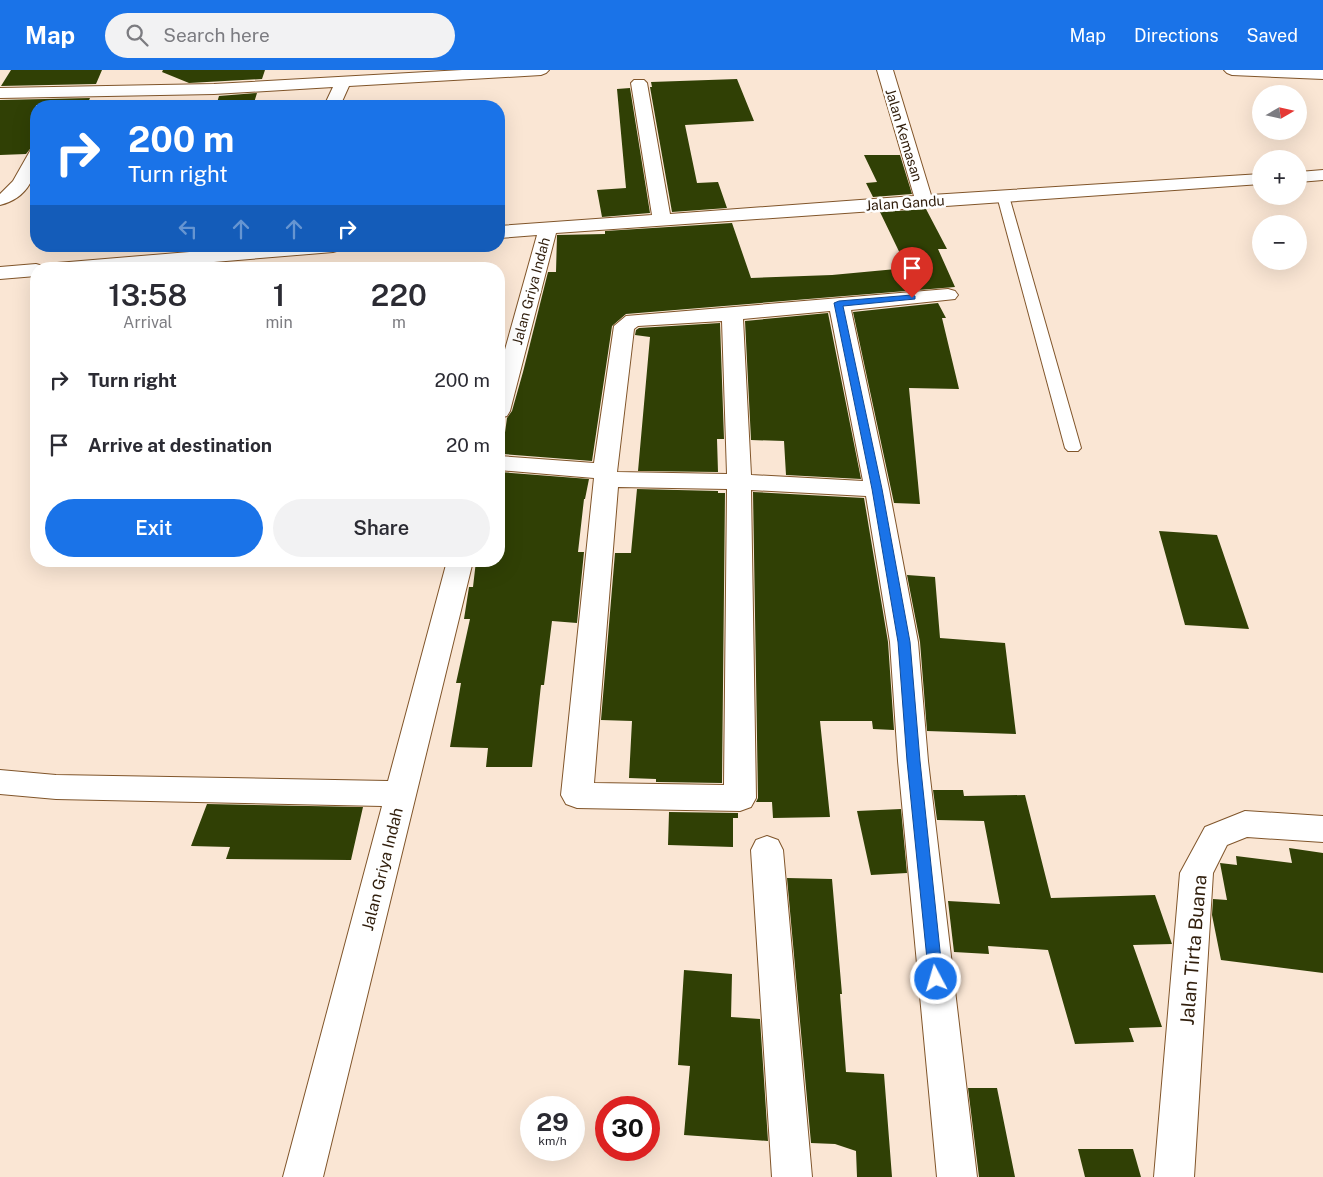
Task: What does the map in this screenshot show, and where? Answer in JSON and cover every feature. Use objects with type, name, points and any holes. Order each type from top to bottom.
[{"type":"street","points":[[267,86],[273,70]]},
{"type":"street","points":[[0,93],[150,91],[206,85],[267,86],[541,70]]},
{"type":"street","name":"Jalan Kemasan","points":[[885,70],[924,201]]},
{"type":"street","points":[[1232,70],[1323,74]]},
{"type":"street","points":[[150,91],[160,77]]},
{"type":"street","points":[[335,100],[343,81]]},
{"type":"street","points":[[639,83],[662,221]]},
{"type":"street","points":[[206,85],[207,100]]},
{"type":"street","points":[[76,100],[83,91]]},
{"type":"street","points":[[0,200],[8,198],[15,191],[30,165]]},
{"type":"street","points":[[1307,176],[1323,175]]},
{"type":"street","name":"Jalan Gandu","points":[[505,232],[1252,180]]},
{"type":"street","name":"Jalan Griya Indah","points":[[505,389],[548,228]]},
{"type":"street","points":[[94,262],[137,254],[194,252]]},
{"type":"street","points":[[0,273],[30,270]]},
{"type":"street","points":[[732,314],[739,482],[740,798],[576,795],[606,475],[624,326],[633,320],[732,314],[839,303],[948,295]]},
{"type":"street","points":[[839,303],[877,489],[904,642],[913,761],[956,1177]]},
{"type":"street","points":[[505,465],[606,475],[877,489]]},
{"type":"street","name":"Jalan Griya Indah","points":[[303,1177],[458,567]]},
{"type":"street","points":[[0,782],[56,787],[401,794]]},
{"type":"street","name":"Jalan Tirta Buana","points":[[1174,1177],[1197,873],[1216,836],[1245,824],[1323,829]]},
{"type":"street","points":[[767,850],[792,1177]]},
{"type":"lane","points":[[1003,196],[1073,448]]},
{"type":"building","points":[[11,70],[102,70],[96,84],[1,86]]},
{"type":"building","points":[[163,70],[265,70],[262,79],[189,83],[162,72]]},
{"type":"building","points":[[737,79],[754,121],[685,125],[697,183],[718,182],[727,208],[672,212],[650,87],[652,87],[651,82]]},
{"type":"building","points":[[630,88],[650,213],[602,217],[597,190],[626,188],[617,89]]},
{"type":"building","points":[[257,93],[255,100],[218,100],[219,96]]},
{"type":"building","points":[[90,98],[89,100],[30,100],[30,149],[26,154],[0,155],[0,100]]},
{"type":"building","points":[[864,155],[900,155],[912,194],[873,197],[866,183],[877,182]]},
{"type":"building","points":[[926,209],[947,249],[938,249],[955,287],[626,314],[612,326],[592,461],[505,454],[507,418],[512,411],[523,372],[548,272],[556,272],[557,235],[605,234],[605,231],[732,223],[751,278],[832,275],[907,268],[880,212]]},
{"type":"building","points":[[938,303],[946,318],[942,318],[959,389],[909,388],[920,504],[894,503],[853,312]]},
{"type":"building","points":[[828,313],[861,479],[786,475],[784,441],[751,440],[745,321]]},
{"type":"building","points":[[720,323],[724,439],[717,439],[718,472],[638,471],[650,337],[635,335],[636,330],[639,328]]},
{"type":"building","points":[[505,472],[589,479],[584,499],[578,552],[584,552],[577,623],[552,621],[544,685],[541,685],[532,767],[486,767],[488,748],[450,747],[461,683],[456,683],[470,619],[464,619],[469,587],[473,587],[475,567],[505,567]]},
{"type":"building","points":[[637,489],[718,491],[718,493],[725,493],[722,783],[656,782],[656,779],[629,778],[632,721],[601,720],[615,553],[631,553]]},
{"type":"building","points":[[753,492],[864,498],[888,642],[894,730],[873,729],[872,721],[820,721],[830,817],[773,818],[772,802],[756,802],[758,798]]},
{"type":"building","points":[[1159,531],[1217,535],[1249,629],[1185,625]]},
{"type":"building","points":[[907,575],[935,577],[940,638],[1005,643],[1016,734],[927,731],[920,642]]},
{"type":"building","points":[[933,790],[963,790],[964,796],[1025,795],[1051,898],[1155,895],[1172,944],[1133,945],[1162,1027],[1129,1028],[1134,1042],[1075,1044],[1048,950],[988,946],[989,954],[954,952],[948,901],[1000,904],[984,821],[937,820]]},
{"type":"building","points":[[207,804],[363,807],[351,860],[226,859],[230,847],[191,846]]},
{"type":"building","points":[[901,809],[907,873],[871,875],[857,811]]},
{"type":"building","points":[[669,812],[738,813],[738,818],[733,818],[733,847],[668,845]]},
{"type":"building","points":[[1289,848],[1323,853],[1323,973],[1221,960],[1212,915],[1213,899],[1227,900],[1220,863],[1237,865],[1236,856],[1292,863]]},
{"type":"building","points":[[787,878],[832,879],[842,994],[840,994],[846,1072],[884,1074],[892,1177],[857,1177],[856,1151],[835,1144],[811,1143]]},
{"type":"building","points":[[684,970],[732,974],[731,1017],[760,1019],[768,1141],[684,1135],[690,1066],[678,1065]]},
{"type":"building","points":[[968,1088],[997,1088],[1015,1177],[979,1177]]},
{"type":"building","points":[[1078,1149],[1133,1149],[1141,1177],[1085,1177]]},
{"type":"route","points":[[912,298],[839,303],[877,489],[904,642],[913,761],[936,979]]}]
